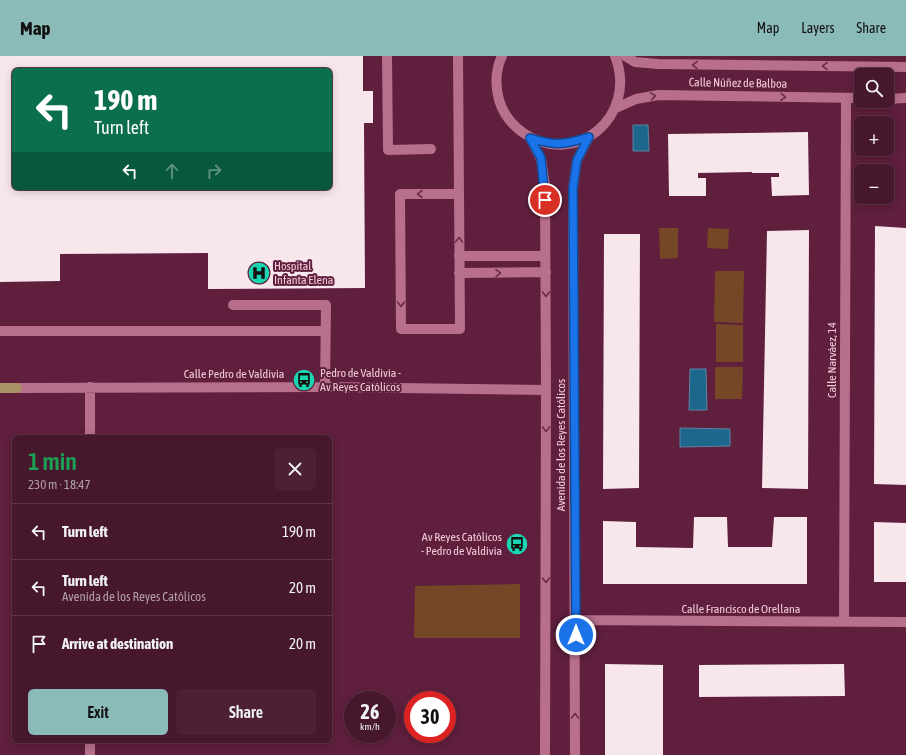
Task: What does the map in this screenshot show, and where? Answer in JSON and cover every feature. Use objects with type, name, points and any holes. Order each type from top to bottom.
[{"type":"main road","points":[[0,388],[17,388]]},
{"type":"street","points":[[387,56],[388,150],[431,149]]},
{"type":"street","points":[[458,56],[460,328],[401,329],[400,194],[459,194]]},
{"type":"street","points":[[502,56],[497,67],[496,88],[501,108],[513,126],[530,138],[550,144],[570,144],[589,137],[605,125],[616,108],[621,88],[620,68],[615,56]]},
{"type":"street","name":"Calle Núñez de Balboa","points":[[625,56],[635,62],[658,64],[906,67]]},
{"type":"street","points":[[844,56],[844,67]]},
{"type":"street","name":"Calle Núñez de Balboa","points":[[616,108],[636,99],[658,95],[854,98]]},
{"type":"street","name":"Calle Narváez, 14","points":[[844,622],[846,98]]},
{"type":"street","points":[[894,98],[906,98]]},
{"type":"street","name":"Avenida de los Reyes Católicos","points":[[575,755],[576,620],[573,188],[577,160],[589,137]]},
{"type":"street","name":"Avenida de los Reyes Católicos","points":[[530,138],[541,158],[545,186],[545,755]]},
{"type":"street","points":[[459,256],[545,256]]},
{"type":"street","points":[[459,273],[546,272]]},
{"type":"street","points":[[233,305],[326,305],[325,387]]},
{"type":"street","points":[[0,331],[326,331]]},
{"type":"street","points":[[90,387],[90,435]]},
{"type":"street","name":"Calle Pedro de Valdivia","points":[[17,388],[325,387],[546,390]]},
{"type":"street","name":"Calle Francisco de Orellana","points":[[576,620],[906,622]]},
{"type":"street","points":[[90,743],[90,755]]},
{"type":"shaded area","points":[[659,228],[678,228],[678,258],[660,259]]},
{"type":"shaded area","points":[[708,228],[729,229],[728,249],[707,248]]},
{"type":"shaded area","points":[[715,271],[744,271],[743,323],[714,322]]},
{"type":"shaded area","points":[[716,324],[743,325],[743,362],[716,362]]},
{"type":"shaded area","points":[[715,367],[743,367],[742,399],[715,399]]},
{"type":"shaded area","points":[[520,584],[520,638],[414,638],[415,586]]},
{"type":"water","points":[[633,125],[648,125],[649,151],[633,151]]},
{"type":"water","points":[[690,369],[706,369],[707,410],[689,410]]},
{"type":"water","points":[[680,428],[730,429],[730,446],[680,447]]},
{"type":"building","points":[[0,56],[363,56],[363,91],[373,91],[373,123],[364,123],[365,288],[208,289],[208,253],[60,254],[60,281],[0,282]]},
{"type":"building","points":[[808,132],[809,195],[772,196],[771,177],[779,177],[779,173],[752,172],[698,173],[698,178],[706,178],[706,196],[669,196],[668,134]]},
{"type":"building","points":[[875,226],[906,228],[906,485],[874,484]]},
{"type":"building","points":[[809,230],[808,489],[762,488],[767,231]]},
{"type":"building","points":[[604,234],[640,234],[639,488],[603,489]]},
{"type":"building","points":[[694,517],[727,517],[728,547],[772,547],[774,517],[807,517],[807,584],[603,584],[603,521],[636,522],[636,547],[693,548]]},
{"type":"building","points":[[874,522],[906,523],[906,582],[874,582]]},
{"type":"building","points":[[605,664],[663,665],[663,755],[605,755]]},
{"type":"building","points":[[844,664],[845,696],[699,697],[699,665]]},
{"type":"place","name":"Hospital Infanta Elena","points":[[259,273]]},
{"type":"place","name":"Pedro de Valdivia - Av Reyes Católicos","points":[[304,380]]},
{"type":"place","name":"Av Reyes Católicos - Pedro de Valdivia","points":[[517,544]]},
{"type":"route","points":[[545,200],[545,186],[541,158],[530,138],[550,144],[570,144],[589,137],[577,160],[573,188],[576,635]]}]
